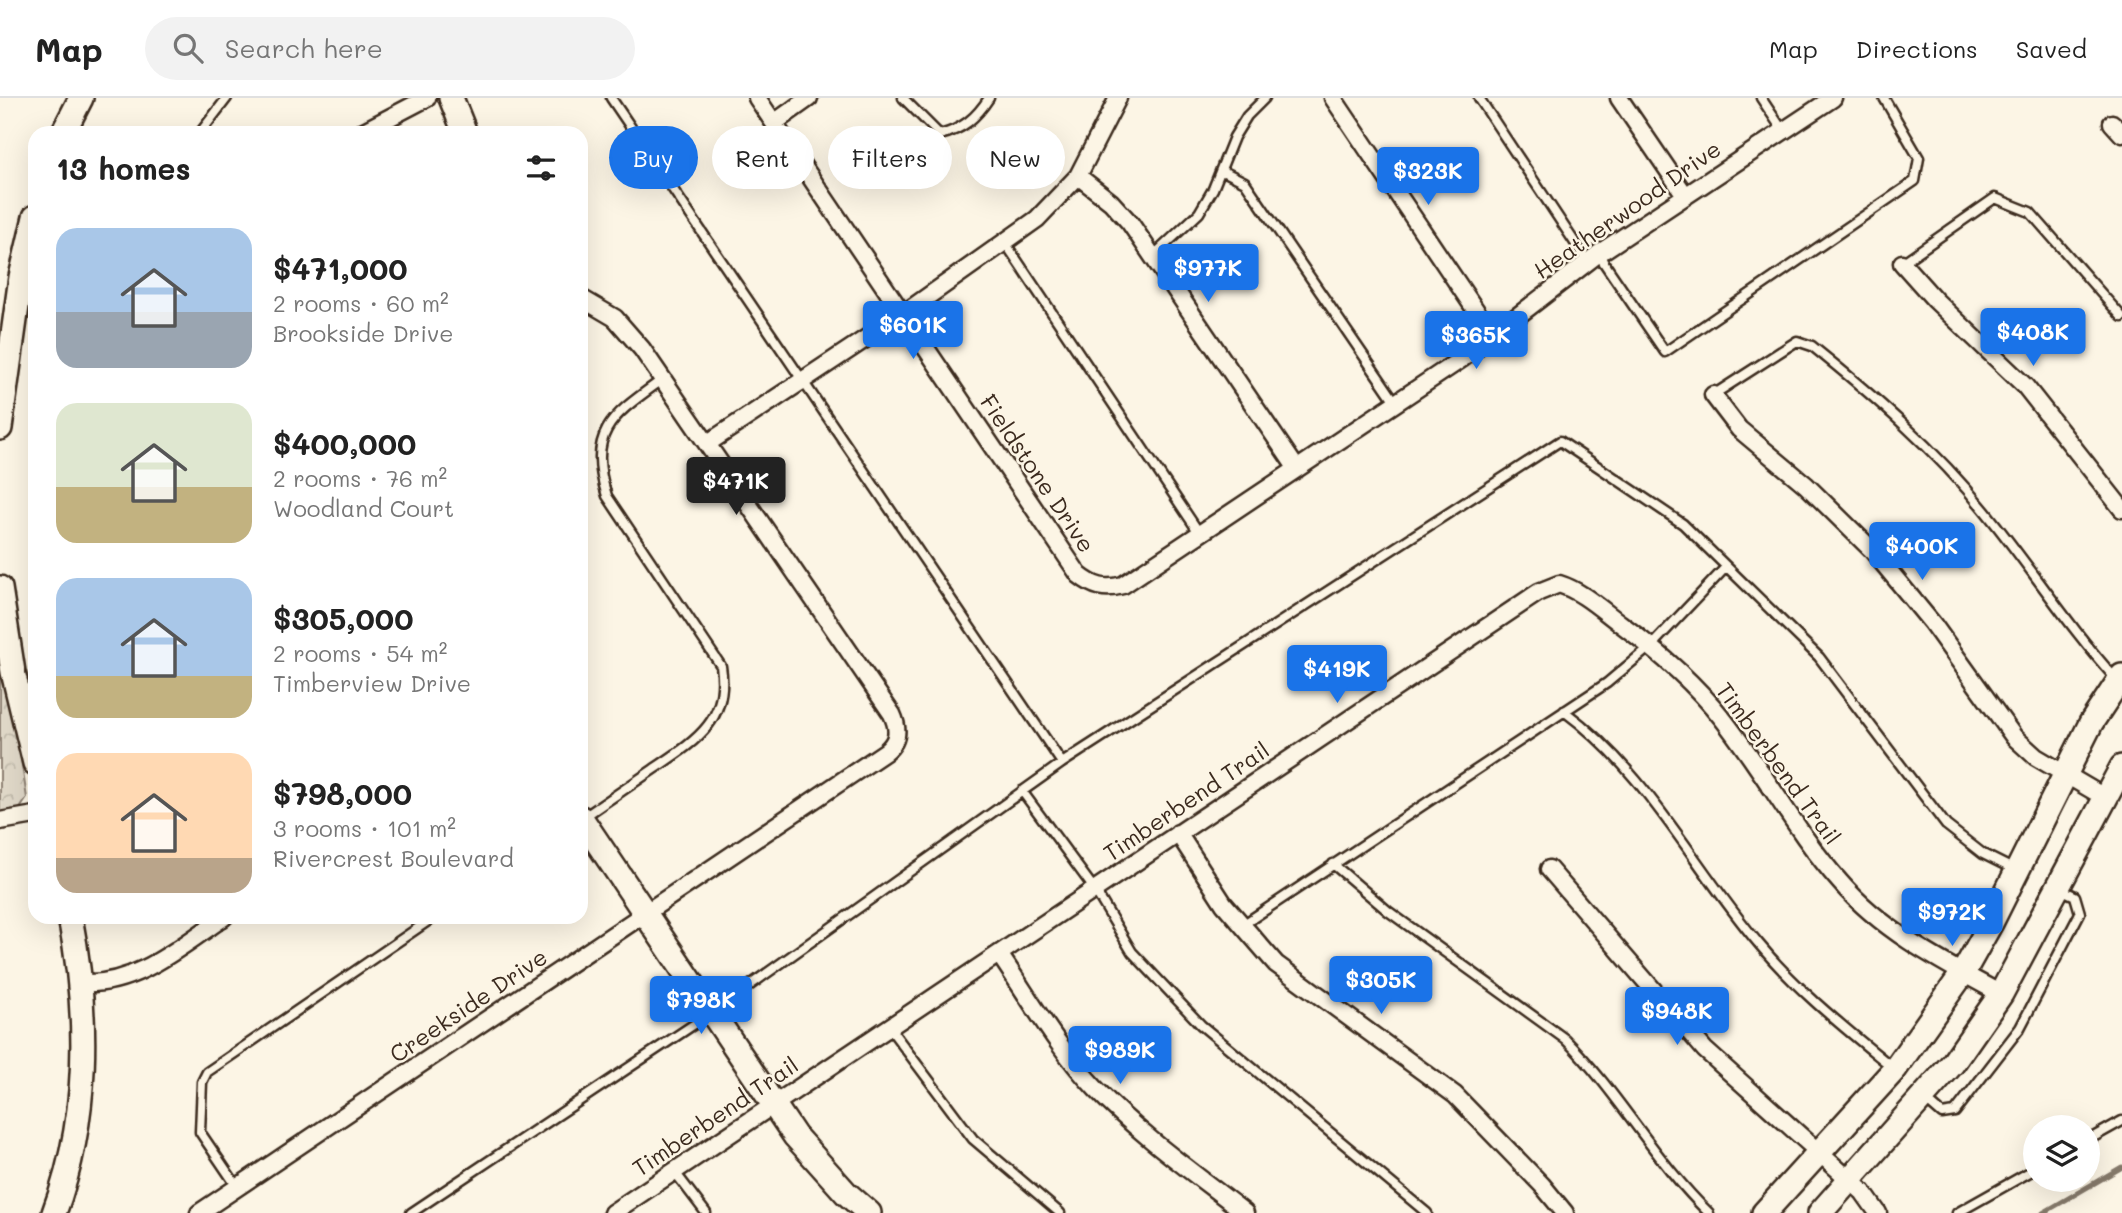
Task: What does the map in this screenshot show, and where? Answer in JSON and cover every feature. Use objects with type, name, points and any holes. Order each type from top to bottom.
[{"type":"street","points":[[67,126],[81,98]]},
{"type":"street","points":[[373,126],[427,98]]},
{"type":"street","points":[[451,98],[461,126]]},
{"type":"street","name":"Fieldstone Drive","points":[[757,98],[1079,575],[1100,587]]},
{"type":"street","points":[[774,123],[809,98]]},
{"type":"street","points":[[588,302],[615,318],[708,443],[903,314],[1037,219],[1078,176],[1118,98]]},
{"type":"street","points":[[1333,98],[1493,336]]},
{"type":"street","points":[[1619,98],[1685,195]]},
{"type":"street","name":"Heatherwood Drive","points":[[1100,587],[1124,585],[1493,336],[1593,257],[1833,98]]},
{"type":"street","points":[[1078,176],[1111,202],[1153,256],[1297,469]]},
{"type":"street","points":[[1,414],[21,277],[28,247]]},
{"type":"street","points":[[1902,263],[1935,300],[2025,386],[2122,509]]},
{"type":"street","points":[[1713,395],[1739,429],[1806,485],[1872,551],[1932,623],[2014,737],[2036,757],[2104,797]]},
{"type":"street","name":"Creekside Drive","points":[[199,1213],[885,752],[897,736],[892,714],[708,443]]},
{"type":"street","name":"Timberbend Trail","points":[[612,1213],[1549,586],[1559,584],[1571,588],[1669,660],[1721,716],[1804,837],[1841,884],[1899,934],[2001,994]]},
{"type":"street","points":[[0,589],[13,672],[28,734]]},
{"type":"street","points":[[1764,1213],[1895,1069],[1963,973],[2091,723],[2120,679]]},
{"type":"street","points":[[1820,1213],[1953,1063],[2001,994],[2122,767]]},
{"type":"street","points":[[0,821],[28,816]]},
{"type":"street","points":[[588,834],[773,1105],[821,1167],[869,1213]]},
{"type":"street","points":[[1178,834],[1241,926],[1276,964],[1455,1095],[1534,1176],[1565,1213]]},
{"type":"street","points":[[1549,869],[1705,1050],[1850,1181],[1878,1213]]},
{"type":"street","points":[[54,1213],[71,1159],[80,1104],[83,1024],[71,924]]},
{"type":"street","points":[[80,983],[114,981],[135,973],[213,924]]},
{"type":"street","points":[[999,954],[1072,1061],[1096,1088],[1139,1130],[1245,1213]]},
{"type":"lane","points":[[205,126],[227,98]]},
{"type":"lane","points":[[611,98],[1062,763]]},
{"type":"lane","points":[[903,98],[940,135],[959,129],[973,120],[989,98]]},
{"type":"lane","points":[[1153,256],[1199,213],[1234,137],[1247,116],[1265,98]]},
{"type":"lane","points":[[1479,98],[1665,352],[1914,181],[1919,158],[1884,98]]},
{"type":"lane","points":[[1761,98],[1783,131]]},
{"type":"lane","points":[[1221,170],[1245,182],[1396,403]]},
{"type":"lane","points":[[1902,263],[1995,198],[2030,212],[2122,317]]},
{"type":"lane","points":[[1004,241],[1200,534]]},
{"type":"lane","points":[[1713,395],[1797,341],[1812,346],[1933,453],[1984,509],[2085,646],[2120,679]]},
{"type":"lane","points":[[588,825],[697,739],[715,717],[724,687],[721,666],[607,496],[600,474],[601,439],[608,424],[616,414],[663,379]]},
{"type":"lane","points":[[411,1213],[711,1013],[1062,763],[1560,441],[1683,524],[1819,657],[1946,825],[1983,854],[2017,871]]},
{"type":"lane","points":[[1241,926],[1607,683],[1651,646],[1726,566]]},
{"type":"lane","points":[[1564,711],[1589,729],[1657,803],[1758,944],[1831,1017],[1895,1069]]},
{"type":"lane","points":[[1022,791],[1095,890],[1132,952],[1201,1024],[1427,1213]]},
{"type":"lane","points":[[1333,864],[1388,911],[1565,1039],[1587,1060],[1673,1175],[1709,1213]]},
{"type":"lane","points":[[1923,1098],[1942,1114],[1955,1112],[2020,1028],[2080,913],[2075,896],[2057,887]]},
{"type":"lane","points":[[238,1188],[200,1132],[202,1082],[207,1072],[424,924]]},
{"type":"lane","points":[[889,1027],[973,1139],[1060,1213]]},
{"type":"lane","points":[[2100,1133],[2122,1121]]},
{"type":"lane","points":[[674,1171],[706,1213]]},
{"type":"lane","points":[[1957,1213],[2023,1176]]},
{"type":"green space","points":[[0,622],[27,798],[19,810],[0,812]]},
{"type":"waterway","points":[[2043,1213],[2122,1167]]}]
